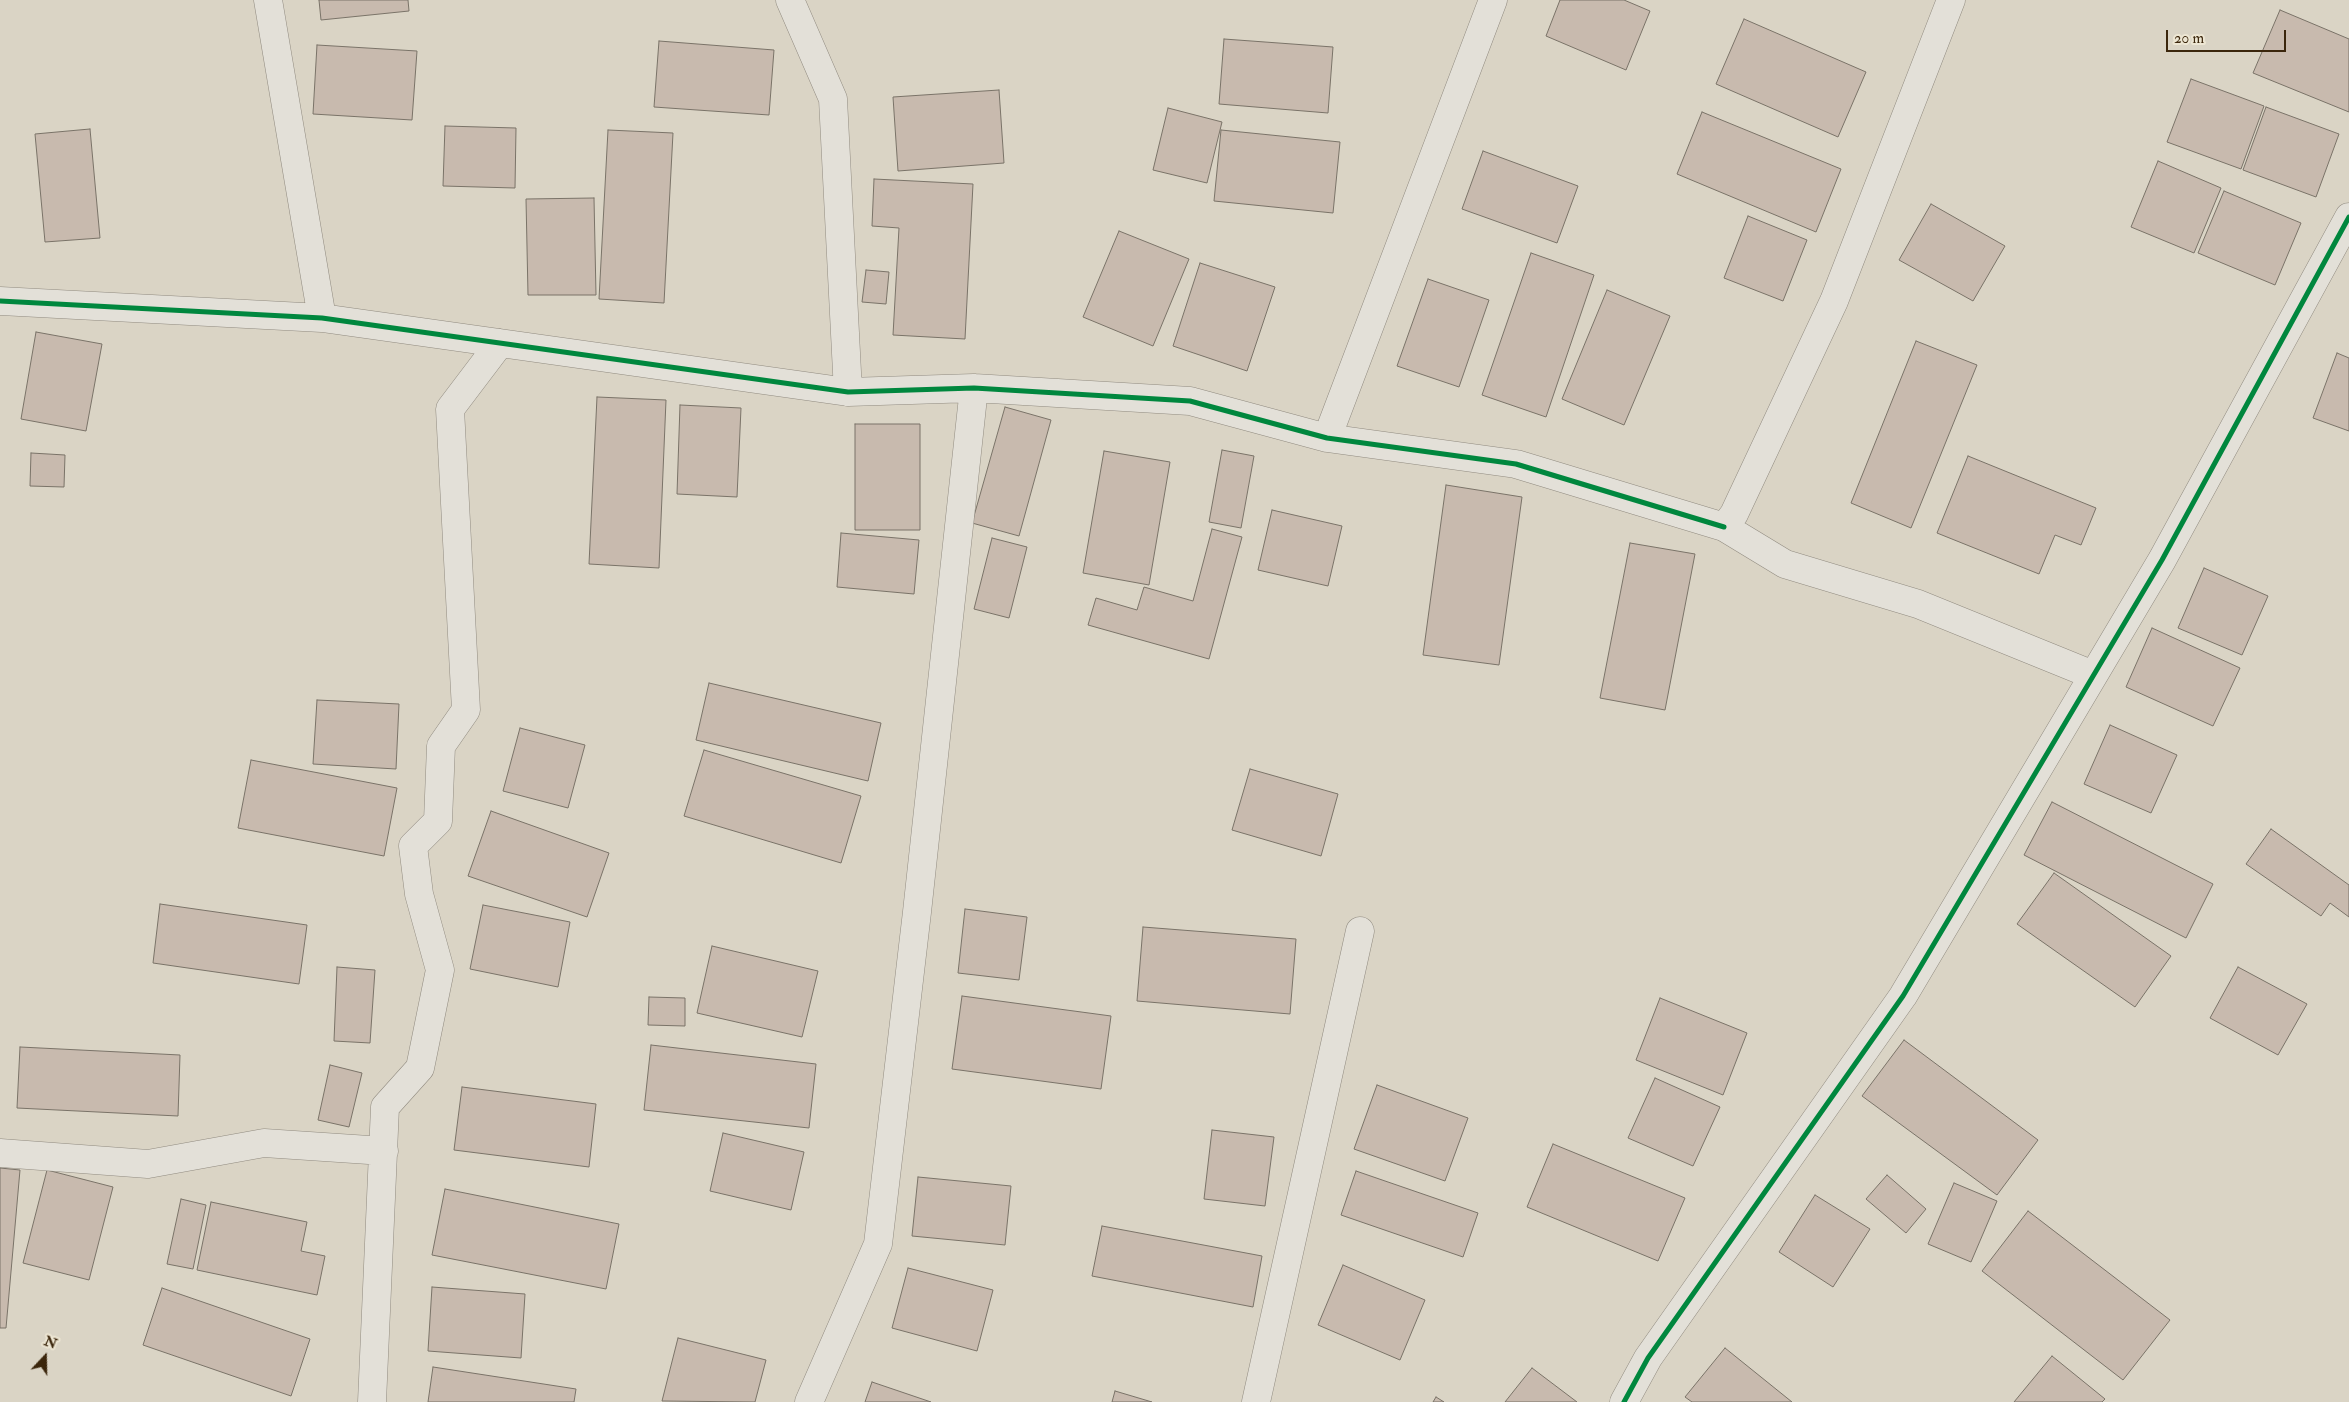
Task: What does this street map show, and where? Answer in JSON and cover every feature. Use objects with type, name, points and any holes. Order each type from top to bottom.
[{"type":"street","points":[[268,0],[322,318]]},
{"type":"street","points":[[790,0],[833,99],[848,392]]},
{"type":"street","points":[[1327,438],[1493,0]]},
{"type":"street","points":[[1724,527],[1734,514],[1834,302],[1952,0]]},
{"type":"street","points":[[1624,1402],[1648,1358],[1903,996],[2162,560],[2349,217]]},
{"type":"street","points":[[0,301],[322,318],[848,392],[974,388],[1190,401],[1327,438],[1516,464],[1724,527],[1785,564],[1918,604],[2094,675]]},
{"type":"street","points":[[372,1402],[385,1107],[420,1068],[440,970],[419,894],[414,846],[438,821],[441,746],[466,710],[450,409],[500,343]]},
{"type":"street","points":[[809,1402],[878,1244],[918,902],[974,388]]},
{"type":"street","points":[[1256,1402],[1360,931]]},
{"type":"street","points":[[0,1153],[148,1164],[264,1143],[384,1151]]},
{"type":"building","points":[[319,0],[408,0],[409,11],[321,20]]},
{"type":"building","points":[[1560,0],[1624,0],[1650,11],[1626,70],[1546,36]]},
{"type":"building","points":[[2280,10],[2349,39],[2349,112],[2253,73]]},
{"type":"building","points":[[1744,19],[1866,72],[1838,137],[1716,84]]},
{"type":"building","points":[[1224,39],[1333,47],[1328,113],[1219,104]]},
{"type":"building","points":[[659,41],[774,50],[769,115],[654,107]]},
{"type":"building","points":[[317,45],[417,51],[412,120],[313,114]]},
{"type":"building","points":[[2191,79],[2264,106],[2241,169],[2167,142]]},
{"type":"building","points":[[999,90],[1004,163],[898,171],[893,97]]},
{"type":"building","points":[[2266,107],[2339,134],[2316,197],[2243,170]]},
{"type":"building","points":[[1168,108],[1222,122],[1207,183],[1153,170]]},
{"type":"building","points":[[1702,112],[1841,169],[1816,232],[1677,174]]},
{"type":"building","points":[[445,126],[516,128],[515,188],[443,186]]},
{"type":"building","points":[[90,129],[100,238],[45,242],[35,134]]},
{"type":"building","points":[[608,130],[673,133],[664,303],[599,299]]},
{"type":"building","points":[[1221,130],[1340,142],[1333,213],[1214,201]]},
{"type":"building","points":[[1483,151],[1578,186],[1557,243],[1462,209]]},
{"type":"building","points":[[2158,161],[2221,188],[2194,253],[2131,227]]},
{"type":"building","points":[[874,179],[973,184],[965,339],[893,335],[899,228],[872,226]]},
{"type":"building","points":[[2224,191],[2301,223],[2275,285],[2198,253]]},
{"type":"building","points":[[594,198],[596,295],[528,295],[526,199]]},
{"type":"building","points":[[1931,204],[2005,246],[1973,301],[1899,260]]},
{"type":"building","points":[[1748,216],[1807,240],[1783,301],[1724,278]]},
{"type":"building","points":[[1119,231],[1189,259],[1153,346],[1083,317]]},
{"type":"building","points":[[1531,253],[1594,275],[1546,417],[1482,395]]},
{"type":"building","points":[[1200,263],[1275,287],[1247,371],[1173,346]]},
{"type":"building","points":[[866,270],[889,272],[886,304],[862,302]]},
{"type":"building","points":[[1428,279],[1489,300],[1459,387],[1397,366]]},
{"type":"building","points":[[1607,290],[1670,316],[1624,425],[1562,399]]},
{"type":"building","points":[[36,332],[102,344],[86,431],[21,419]]},
{"type":"building","points":[[1916,341],[1977,365],[1911,528],[1851,503]]},
{"type":"building","points":[[2337,353],[2349,358],[2349,431],[2313,418]]},
{"type":"building","points":[[597,397],[666,400],[659,568],[589,564]]},
{"type":"building","points":[[680,405],[741,408],[737,497],[677,494]]},
{"type":"building","points":[[1005,407],[1051,420],[1019,536],[972,523]]},
{"type":"building","points":[[855,424],[920,424],[920,530],[855,530]]},
{"type":"building","points":[[1222,450],[1254,456],[1241,528],[1209,522]]},
{"type":"building","points":[[1104,451],[1170,462],[1149,585],[1083,573]]},
{"type":"building","points":[[31,453],[65,455],[64,487],[30,486]]},
{"type":"building","points":[[1968,456],[2096,508],[2081,545],[2055,535],[2039,574],[1937,533]]},
{"type":"building","points":[[1446,485],[1522,497],[1499,665],[1423,655]]},
{"type":"building","points":[[1272,510],[1342,526],[1328,586],[1258,570]]},
{"type":"building","points":[[1212,529],[1242,537],[1209,659],[1088,625],[1096,598],[1137,610],[1144,587],[1193,601]]},
{"type":"building","points":[[841,533],[919,540],[914,594],[837,587]]},
{"type":"building","points":[[992,538],[1027,547],[1009,618],[974,609]]},
{"type":"building","points":[[1630,543],[1695,554],[1665,710],[1600,698]]},
{"type":"building","points":[[2204,568],[2268,596],[2242,655],[2178,628]]},
{"type":"building","points":[[2152,628],[2240,668],[2213,726],[2126,687]]},
{"type":"building","points":[[709,683],[881,723],[868,781],[696,740]]},
{"type":"building","points":[[317,700],[399,704],[396,769],[313,764]]},
{"type":"building","points":[[2110,725],[2177,755],[2151,813],[2084,784]]},
{"type":"building","points":[[520,728],[585,745],[568,808],[503,791]]},
{"type":"building","points":[[704,750],[861,796],[841,863],[684,816]]},
{"type":"building","points":[[251,760],[397,788],[384,856],[238,828]]},
{"type":"building","points":[[1250,769],[1338,794],[1321,856],[1232,830]]},
{"type":"building","points":[[2052,802],[2213,884],[2186,938],[2024,855]]},
{"type":"building","points":[[491,811],[609,853],[587,917],[468,876]]},
{"type":"building","points":[[2271,829],[2349,885],[2349,917],[2330,903],[2321,916],[2246,864]]},
{"type":"building","points":[[2054,873],[2171,956],[2135,1007],[2017,924]]},
{"type":"building","points":[[160,904],[307,925],[299,984],[153,963]]},
{"type":"building","points":[[483,905],[570,922],[558,987],[470,969]]},
{"type":"building","points":[[965,909],[1027,917],[1019,980],[958,973]]},
{"type":"building","points":[[1143,927],[1296,939],[1290,1014],[1137,1001]]},
{"type":"building","points":[[712,946],[818,971],[802,1037],[697,1013]]},
{"type":"building","points":[[337,967],[375,970],[370,1043],[334,1041]]},
{"type":"building","points":[[2238,967],[2307,1004],[2278,1055],[2210,1018]]},
{"type":"building","points":[[962,996],[1111,1016],[1101,1089],[952,1069]]},
{"type":"building","points":[[649,997],[685,998],[685,1026],[648,1025]]},
{"type":"building","points":[[1660,998],[1747,1033],[1723,1095],[1636,1060]]},
{"type":"building","points":[[1904,1040],[2038,1140],[1997,1195],[1862,1096]]},
{"type":"building","points":[[651,1045],[816,1064],[809,1128],[644,1110]]},
{"type":"building","points":[[20,1047],[180,1055],[178,1116],[17,1108]]},
{"type":"building","points":[[330,1065],[362,1073],[349,1127],[318,1120]]},
{"type":"building","points":[[1655,1078],[1720,1107],[1693,1166],[1628,1138]]},
{"type":"building","points":[[1377,1085],[1468,1118],[1445,1181],[1354,1149]]},
{"type":"building","points":[[462,1087],[596,1104],[589,1167],[454,1150]]},
{"type":"building","points":[[1212,1130],[1274,1137],[1265,1206],[1204,1199]]},
{"type":"building","points":[[723,1133],[804,1152],[791,1210],[710,1191]]},
{"type":"building","points":[[1553,1144],[1685,1198],[1658,1261],[1527,1207]]},
{"type":"building","points":[[0,1168],[20,1170],[6,1328],[0,1328]]},
{"type":"building","points":[[47,1170],[113,1187],[89,1280],[23,1263]]},
{"type":"building","points":[[1356,1171],[1478,1213],[1463,1257],[1341,1215]]},
{"type":"building","points":[[1887,1175],[1926,1209],[1906,1233],[1866,1199]]},
{"type":"building","points":[[918,1177],[1011,1186],[1005,1245],[912,1236]]},
{"type":"building","points":[[1954,1183],[1997,1201],[1971,1262],[1928,1244]]},
{"type":"building","points":[[445,1189],[619,1224],[606,1289],[432,1255]]},
{"type":"building","points":[[1815,1195],[1870,1229],[1833,1287],[1779,1252]]},
{"type":"building","points":[[181,1199],[206,1205],[193,1269],[167,1264]]},
{"type":"building","points":[[211,1202],[307,1222],[301,1251],[325,1256],[317,1295],[197,1270]]},
{"type":"building","points":[[2028,1211],[2170,1320],[2123,1380],[1982,1271]]},
{"type":"building","points":[[1102,1226],[1262,1256],[1253,1307],[1092,1276]]},
{"type":"building","points":[[1343,1265],[1425,1300],[1400,1360],[1318,1325]]},
{"type":"building","points":[[908,1268],[993,1290],[977,1351],[892,1328]]},
{"type":"building","points":[[432,1287],[525,1294],[521,1358],[428,1351]]},
{"type":"building","points":[[162,1288],[310,1339],[291,1396],[143,1345]]},
{"type":"building","points":[[678,1338],[766,1360],[755,1402],[662,1401]]},
{"type":"building","points":[[1725,1348],[1792,1402],[1692,1402],[1685,1397]]},
{"type":"building","points":[[2052,1356],[2105,1399],[2102,1402],[2014,1402]]},
{"type":"building","points":[[433,1367],[576,1389],[574,1402],[428,1402]]},
{"type":"building","points":[[1532,1368],[1577,1402],[1505,1402]]},
{"type":"building","points":[[872,1382],[931,1402],[865,1402]]},
{"type":"building","points":[[1115,1391],[1152,1402],[1112,1402]]},
{"type":"building","points":[[1436,1397],[1444,1402],[1433,1402]]},
{"type":"cycle path","points":[[1624,1402],[1648,1358],[1903,996],[2162,560],[2349,217]]},
{"type":"cycle path","points":[[0,301],[322,318],[848,392],[974,388],[1190,401],[1327,438],[1516,464],[1724,527]]}]
